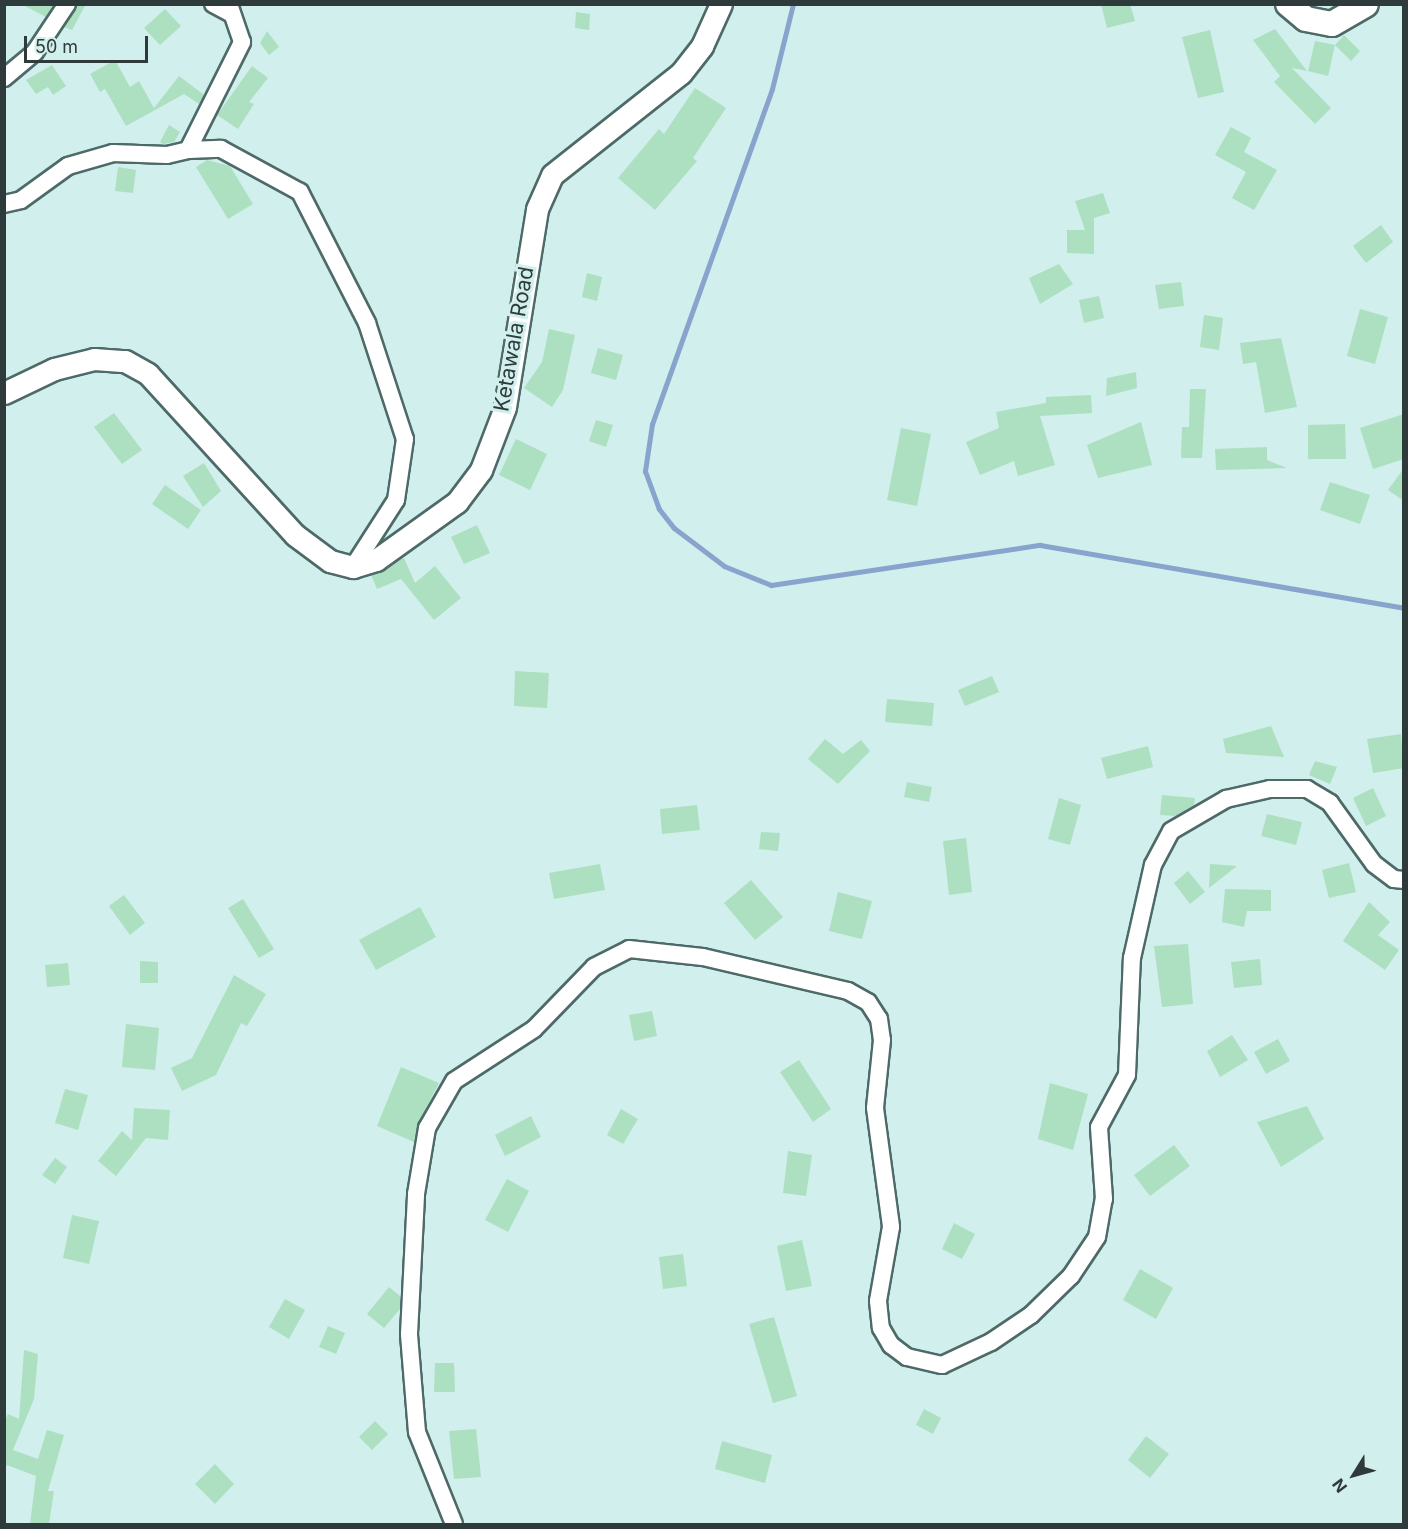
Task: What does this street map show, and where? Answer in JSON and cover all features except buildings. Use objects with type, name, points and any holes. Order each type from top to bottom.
[{"type":"highway","points":[[1288,4],[1306,19],[1332,24],[1366,4]]},
{"type":"main road","name":"Ketawala Road","points":[[353,567],[398,548],[457,502],[481,470],[505,407],[543,190],[565,161],[681,73],[702,46],[721,4]]},
{"type":"main road","points":[[4,393],[54,369],[94,359],[125,361],[148,374],[295,535],[330,561],[353,567]]},
{"type":"street","points":[[4,78],[35,52],[67,4]]},
{"type":"street","points":[[188,150],[242,42],[229,9],[213,4]]},
{"type":"street","points":[[4,204],[21,200],[68,166],[113,153],[167,155],[188,150],[221,149],[300,192],[367,323],[405,440],[396,500],[353,567]]},
{"type":"street","points":[[454,1524],[417,1432],[409,1334],[416,1194],[427,1128],[454,1082],[534,1029],[594,967],[629,949],[703,957],[848,991],[868,1002],[879,1019],[882,1040],[875,1108],[891,1227],[878,1301],[881,1328],[891,1345],[907,1357],[942,1365],[991,1342],[1031,1315],[1071,1276],[1096,1238],[1104,1199],[1099,1127],[1127,1075],[1132,958],[1153,865],[1171,831],[1227,799],[1270,789],[1307,789],[1330,803],[1374,864],[1394,879],[1404,880]]},
{"type":"waterway","points":[[793,4],[772,89],[652,424],[645,471],[659,509],[674,528],[724,566],[771,585],[1040,545],[1404,608]]}]
